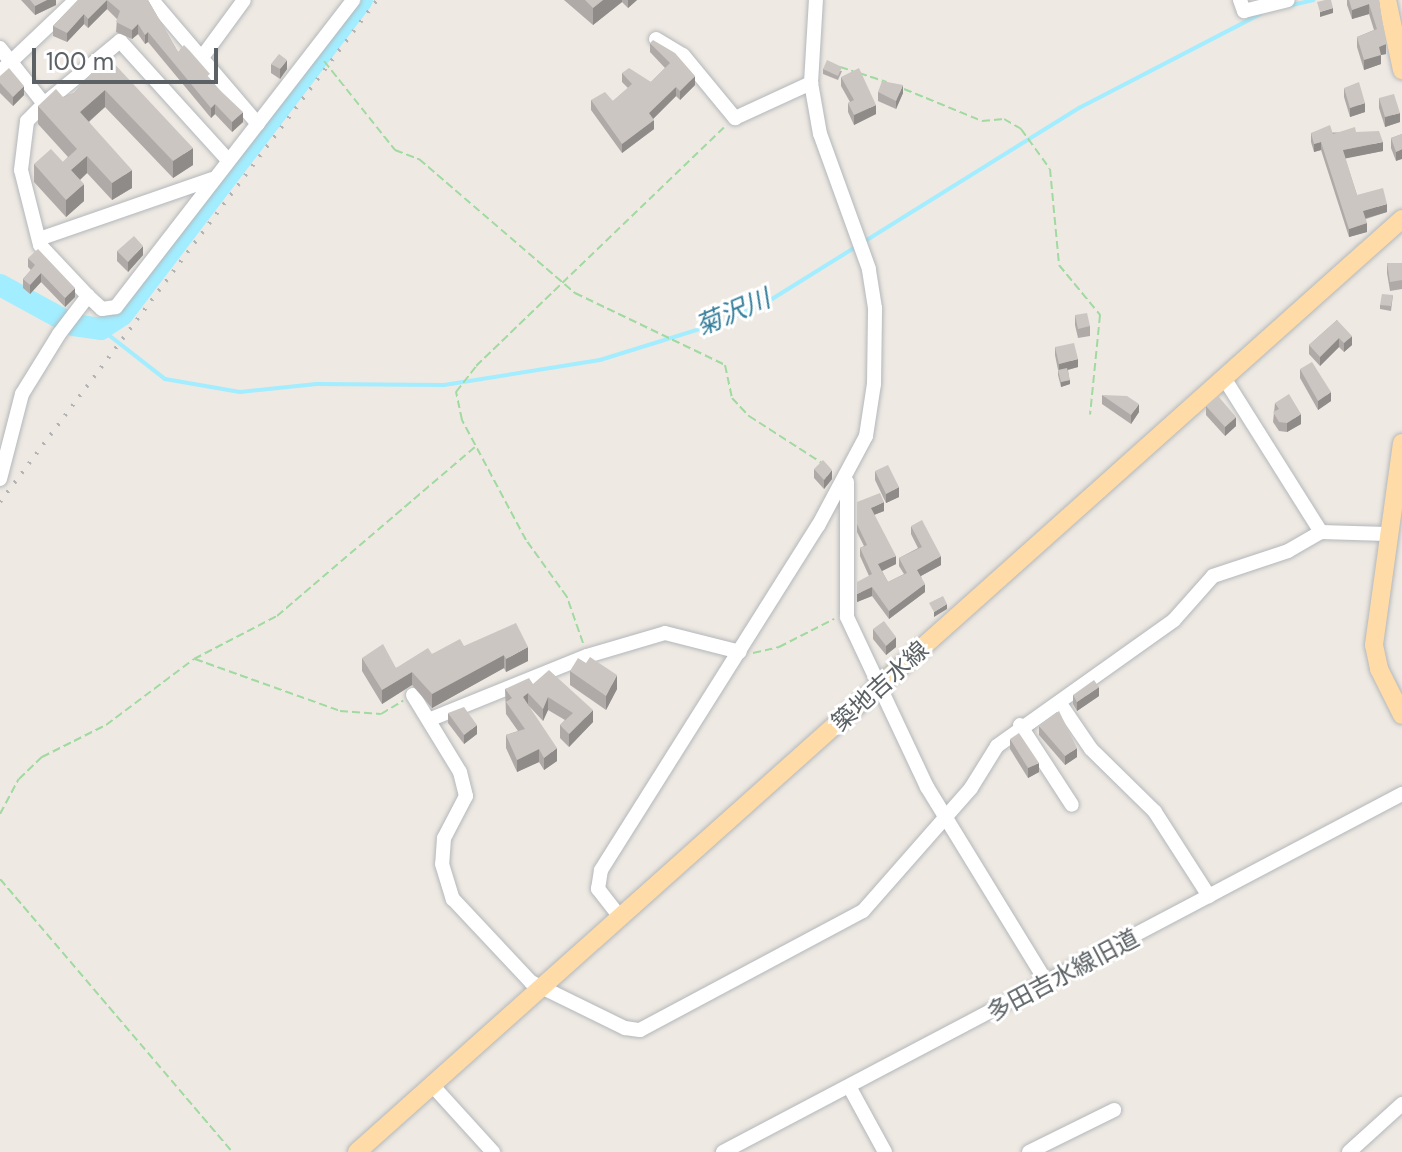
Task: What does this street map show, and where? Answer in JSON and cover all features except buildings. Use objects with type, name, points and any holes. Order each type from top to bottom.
[{"type":"main road","points":[[1387,0],[1402,70]]},
{"type":"main road","name":"築地吉水線","points":[[357,1152],[1402,219]]},
{"type":"main road","points":[[1402,443],[1374,645],[1379,669],[1402,715]]},
{"type":"street","points":[[152,0],[258,124]]},
{"type":"street","points":[[203,56],[244,0]]},
{"type":"street","points":[[228,160],[120,41],[27,121],[21,170],[39,239],[102,309],[116,307],[353,0]]},
{"type":"street","points":[[620,917],[598,889],[601,870],[848,478],[872,406],[875,308],[869,269],[832,177],[811,83],[816,0]]},
{"type":"street","points":[[1240,0],[1244,11],[1288,0]]},
{"type":"street","points":[[6,66],[73,1]]},
{"type":"street","points":[[656,39],[683,55],[735,118],[811,83]]},
{"type":"street","points":[[0,48],[6,66],[44,104]]},
{"type":"street","points":[[39,239],[214,179]]},
{"type":"street","points":[[0,479],[22,394],[41,358],[88,296]]},
{"type":"street","points":[[1224,378],[1321,532]]},
{"type":"street","points":[[848,478],[847,617],[877,689],[945,818],[1047,983]]},
{"type":"street","points":[[413,695],[431,719],[460,772],[466,796],[444,838],[442,864],[453,899],[510,964],[542,988],[625,1028],[640,1030],[863,911],[945,818],[997,746],[1020,725],[1061,705],[1174,620],[1213,576],[1288,551],[1321,532],[1387,534]]},
{"type":"street","points":[[431,719],[587,656],[665,633],[740,652]]},
{"type":"street","points":[[1061,705],[1091,749],[1155,812],[1209,896]]},
{"type":"street","points":[[1020,725],[1072,805]]},
{"type":"street","name":"多田吉水線旧道","points":[[723,1152],[850,1088],[1402,794]]},
{"type":"street","points":[[432,1085],[493,1152]]},
{"type":"street","points":[[850,1088],[885,1152]]},
{"type":"street","points":[[1349,1152],[1402,1104]]},
{"type":"street","points":[[1029,1152],[1114,1110]]},
{"type":"path","points":[[323,61],[395,150],[419,159],[575,293],[725,365],[732,398],[749,416],[824,464]]},
{"type":"path","points":[[838,67],[896,85],[937,107],[982,121],[1004,119],[1021,129],[1050,169],[1059,265],[1100,315],[1090,415]]},
{"type":"path","points":[[587,656],[567,597],[526,540],[478,444],[462,420],[456,392],[562,282],[735,118]]},
{"type":"path","points":[[0,814],[19,779],[42,757],[106,725],[194,659],[277,616],[478,444]]},
{"type":"path","points":[[740,652],[762,653],[833,619],[847,617]]},
{"type":"path","points":[[194,659],[289,696],[361,715],[381,714],[413,695]]},
{"type":"path","points":[[0,879],[232,1152]]},
{"type":"waterway","name":"菊沢川","points":[[0,285],[73,325],[101,329],[122,315],[362,0]]},
{"type":"waterway","name":"菊沢川","points":[[1288,6],[1313,0]]},
{"type":"waterway","name":"菊沢川","points":[[101,329],[165,379],[240,392],[317,384],[444,385],[600,360],[725,321],[772,299],[1079,108],[1260,14]]},
{"type":"railway","points":[[0,502],[377,0]]}]
